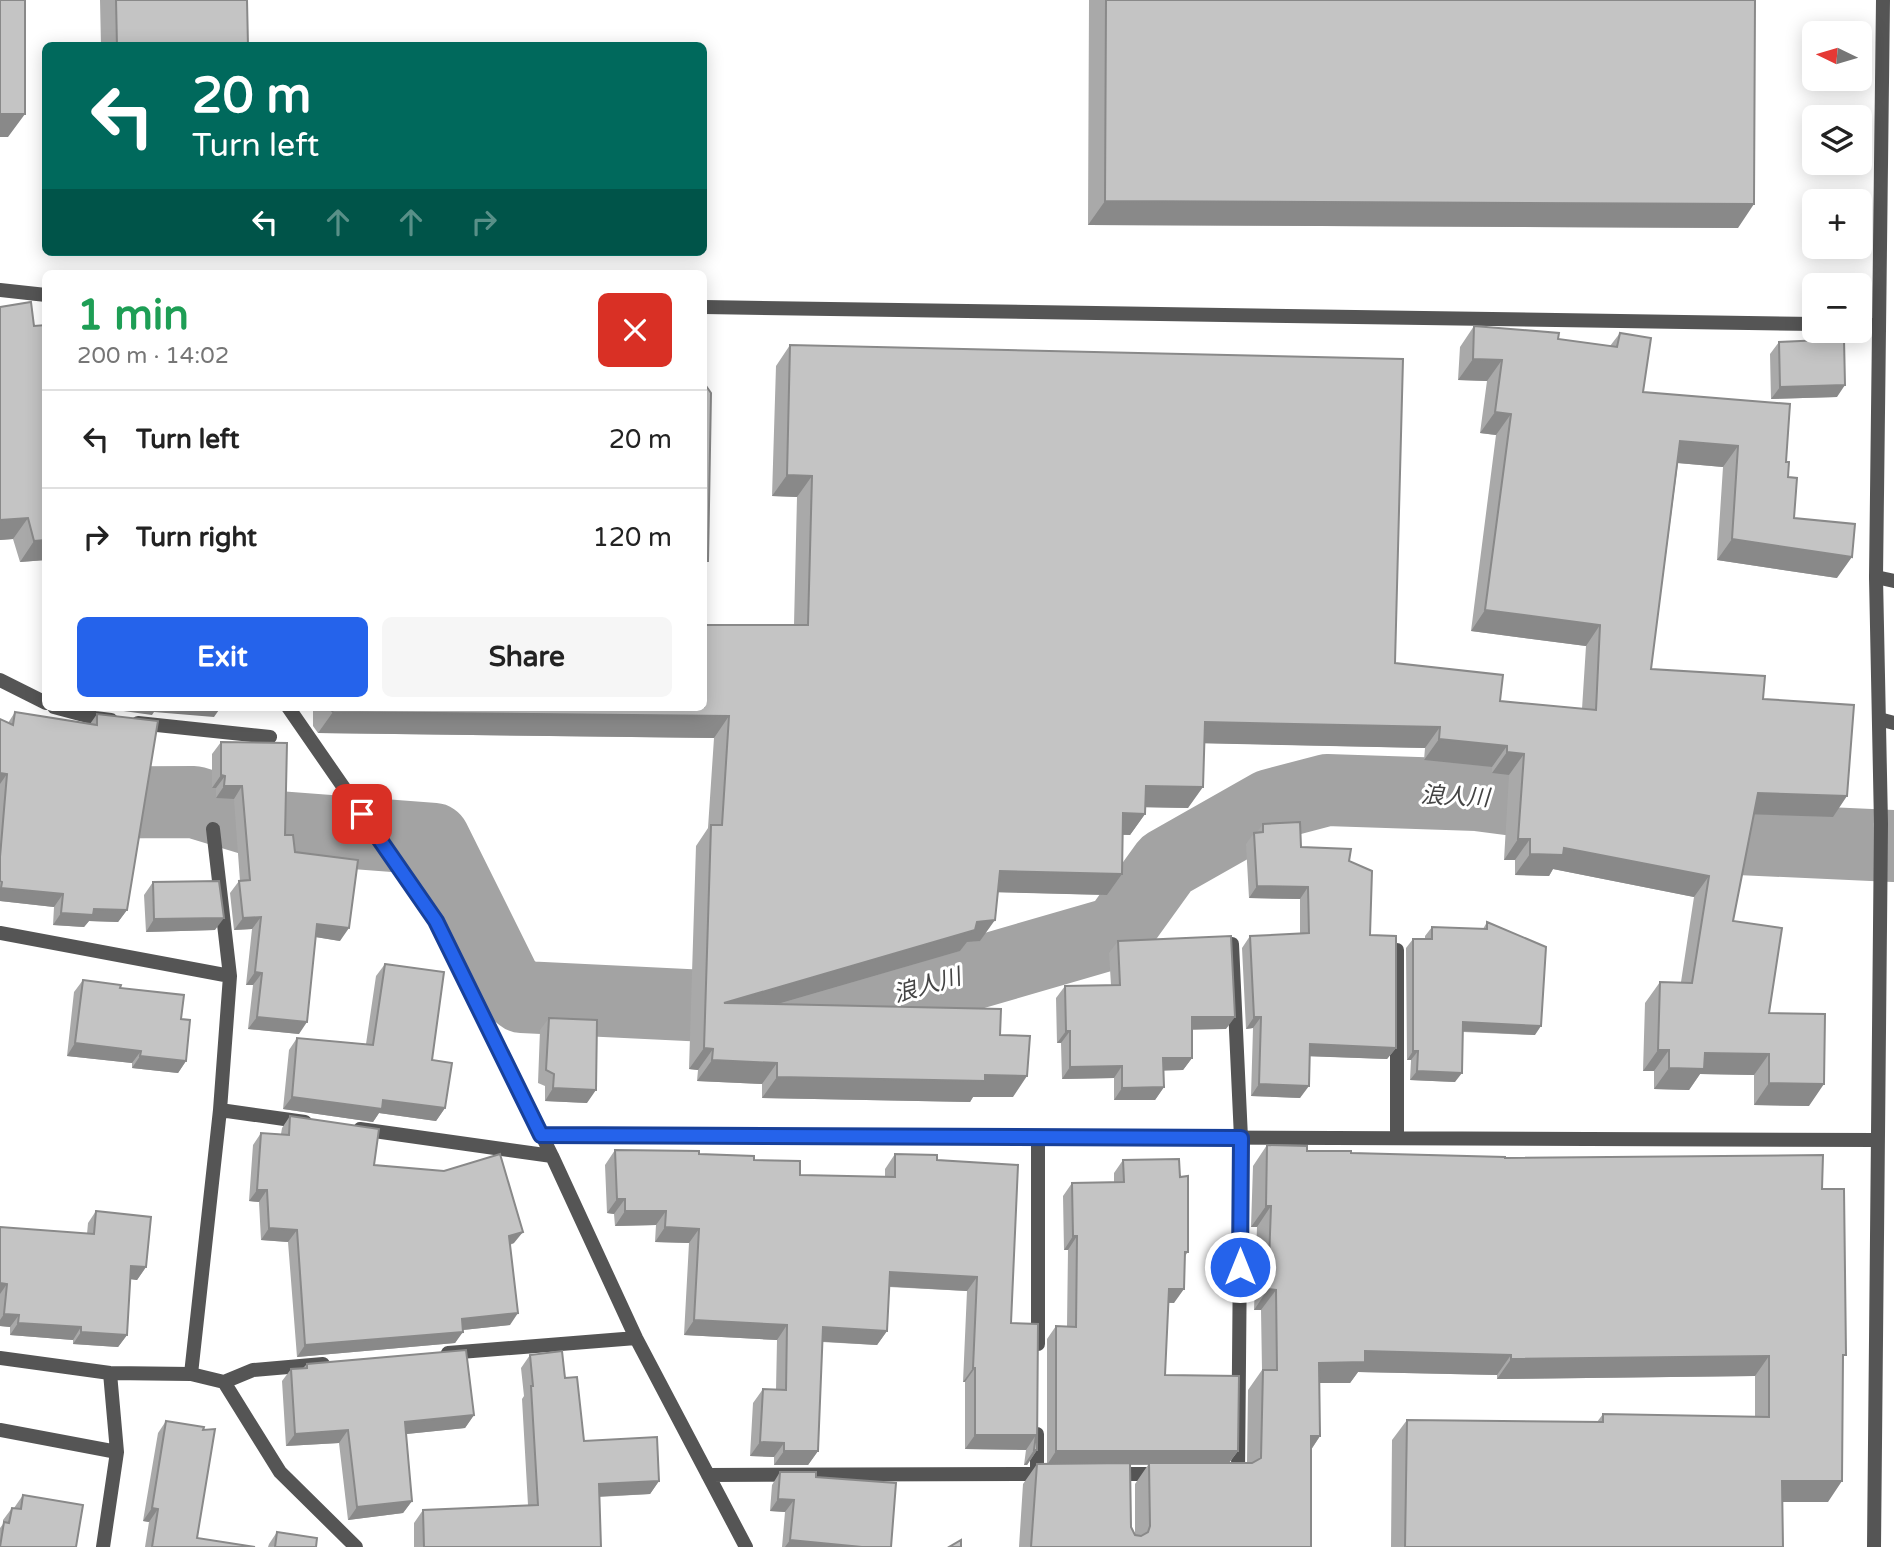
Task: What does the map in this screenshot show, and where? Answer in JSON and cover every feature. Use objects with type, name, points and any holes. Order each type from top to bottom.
[{"type":"street","points":[[1874,1547],[1881,861],[1876,578],[1883,0]]},
{"type":"street","points":[[0,290],[42,295]]},
{"type":"street","points":[[707,307],[1802,324]]},
{"type":"street","points":[[1872,325],[1879,325]]},
{"type":"street","points":[[1876,578],[1894,581]]},
{"type":"street","points":[[0,680],[42,701]]},
{"type":"street","points":[[69,711],[95,718],[270,737]]},
{"type":"street","points":[[291,711],[436,921],[552,1156],[636,1338],[746,1547]]},
{"type":"street","points":[[1879,719],[1894,723]]},
{"type":"street","points":[[191,1374],[220,1110],[230,976],[213,829]]},
{"type":"street","points":[[0,933],[230,976]]},
{"type":"street","points":[[1213,1474],[1238,1474],[1241,1138],[1232,944]]},
{"type":"street","points":[[1397,950],[1397,1138]]},
{"type":"street","points":[[220,1110],[317,1123]]},
{"type":"street","points":[[344,1127],[552,1156]]},
{"type":"street","points":[[541,1135],[1877,1140]]},
{"type":"street","points":[[1038,1137],[1038,1353]]},
{"type":"street","points":[[431,1355],[636,1338]]},
{"type":"street","points":[[0,1358],[110,1373],[191,1374],[224,1382],[253,1370],[335,1363]]},
{"type":"street","points":[[103,1547],[117,1452],[110,1373]]},
{"type":"street","points":[[224,1382],[279,1472],[356,1547]]},
{"type":"street","points":[[1037,1420],[1037,1475]]},
{"type":"street","points":[[0,1430],[117,1452]]},
{"type":"street","points":[[708,1475],[1062,1474]]},
{"type":"street","points":[[1100,1474],[1125,1480],[1175,1474]]},
{"type":"building","points":[[0,0],[25,0],[25,114],[0,114]]},
{"type":"building","points":[[116,0],[247,0],[248,42],[117,42]]},
{"type":"building","points":[[1106,0],[1755,0],[1754,204],[1105,201]]},
{"type":"building","points":[[31,302],[34,326],[42,325],[42,540],[34,541],[28,518],[0,520],[0,307]]},
{"type":"building","points":[[1474,326],[1559,333],[1558,339],[1617,347],[1620,333],[1651,338],[1643,392],[1790,404],[1786,462],[1789,462],[1788,477],[1797,478],[1794,518],[1855,524],[1852,557],[1732,539],[1738,446],[1680,441],[1651,669],[1765,676],[1763,699],[1854,705],[1847,796],[1758,793],[1733,921],[1782,928],[1769,1013],[1825,1014],[1824,1084],[1769,1083],[1769,1054],[1705,1053],[1704,1069],[1669,1068],[1669,1050],[1658,1050],[1660,982],[1692,983],[1709,876],[1564,848],[1563,855],[1530,854],[1530,839],[1518,839],[1524,754],[1507,752],[1507,746],[1439,739],[1440,727],[1205,722],[1203,787],[1146,786],[1145,814],[1123,813],[1122,874],[1000,871],[995,920],[977,922],[975,930],[724,1003],[1001,1009],[1000,1035],[1030,1036],[1027,1076],[985,1075],[985,1081],[777,1077],[777,1063],[712,1060],[713,1049],[704,1048],[711,825],[722,825],[729,716],[332,711],[707,711],[707,625],[808,625],[812,476],[787,475],[790,345],[1403,359],[1395,663],[1503,675],[1500,701],[1596,710],[1600,625],[1485,610],[1511,414],[1495,412],[1502,360],[1473,359]]},
{"type":"building","points":[[1779,342],[1844,343],[1845,385],[1780,387]]},
{"type":"building","points":[[707,387],[711,393],[707,561]]},
{"type":"building","points":[[15,712],[97,725],[97,714],[158,721],[127,910],[94,909],[93,915],[61,913],[63,894],[1,888],[0,857],[7,774],[0,773],[0,719],[13,725]]},
{"type":"building","points":[[221,742],[287,743],[285,835],[293,835],[295,852],[358,860],[349,928],[317,924],[307,1022],[257,1017],[262,973],[255,972],[261,917],[243,918],[239,881],[250,880],[242,786],[224,786],[225,776],[221,775]]},
{"type":"building","points":[[1300,822],[1301,847],[1351,849],[1349,861],[1372,871],[1370,935],[1396,936],[1396,1048],[1310,1044],[1309,1086],[1259,1084],[1261,1017],[1254,1017],[1250,936],[1309,933],[1308,887],[1257,886],[1254,833],[1263,832],[1263,824]]},
{"type":"building","points":[[219,881],[224,918],[154,919],[153,882]]},
{"type":"building","points":[[1487,922],[1546,947],[1541,1026],[1463,1022],[1462,1073],[1417,1071],[1418,1051],[1413,1051],[1413,939],[1432,939],[1432,927],[1487,929]]},
{"type":"building","points":[[1231,936],[1235,1017],[1192,1017],[1192,1058],[1163,1058],[1164,1087],[1122,1088],[1122,1066],[1070,1067],[1070,1031],[1066,1031],[1065,986],[1120,985],[1118,941]]},
{"type":"building","points":[[385,964],[444,972],[432,1060],[452,1063],[445,1108],[383,1100],[382,1109],[292,1097],[297,1038],[373,1045]]},
{"type":"building","points":[[83,980],[121,985],[120,988],[184,995],[181,1019],[190,1020],[186,1061],[140,1056],[141,1051],[75,1043]]},
{"type":"building","points":[[549,1018],[597,1020],[596,1090],[553,1088],[554,1074],[546,1070]]},
{"type":"building","points":[[290,1116],[379,1129],[374,1165],[444,1171],[500,1154],[523,1232],[509,1236],[518,1313],[462,1319],[463,1332],[305,1345],[297,1230],[269,1228],[267,1190],[257,1190],[261,1133],[289,1135]]},
{"type":"building","points":[[1267,1145],[1307,1146],[1307,1151],[1505,1158],[1823,1155],[1822,1189],[1844,1189],[1846,1355],[1843,1355],[1842,1481],[1782,1481],[1783,1547],[1405,1547],[1407,1420],[1603,1422],[1603,1414],[1769,1417],[1769,1356],[1511,1359],[1511,1355],[1365,1351],[1365,1362],[1319,1363],[1320,1436],[1311,1436],[1311,1547],[1031,1547],[1037,1464],[1130,1463],[1131,1527],[1135,1535],[1141,1536],[1148,1532],[1150,1526],[1149,1463],[1252,1463],[1261,1458],[1263,1370],[1277,1370],[1276,1290],[1268,1289],[1271,1206],[1266,1206]]},
{"type":"building","points":[[615,1150],[699,1151],[699,1154],[754,1156],[754,1160],[800,1161],[800,1175],[895,1177],[895,1154],[937,1155],[937,1160],[1018,1165],[1011,1323],[1038,1324],[1037,1450],[1034,1450],[1036,1435],[975,1435],[973,1368],[977,1277],[890,1272],[887,1331],[823,1327],[818,1451],[784,1451],[784,1443],[760,1442],[763,1389],[786,1390],[787,1325],[694,1320],[699,1229],[665,1227],[666,1211],[625,1211],[625,1199],[617,1199]]},
{"type":"building","points":[[1179,1159],[1180,1177],[1188,1176],[1188,1252],[1185,1252],[1184,1289],[1169,1289],[1165,1375],[1239,1376],[1238,1451],[1056,1451],[1056,1326],[1076,1327],[1077,1236],[1073,1236],[1072,1183],[1124,1182],[1123,1160]]},
{"type":"building","points":[[96,1211],[151,1217],[146,1267],[131,1266],[127,1335],[81,1332],[81,1327],[18,1323],[19,1315],[4,1314],[7,1284],[0,1283],[0,1227],[94,1234]]},
{"type":"building","points":[[466,1350],[474,1415],[405,1422],[412,1501],[357,1507],[348,1430],[295,1434],[291,1369],[307,1368],[307,1364]]},
{"type":"building","points":[[562,1351],[565,1378],[577,1377],[584,1441],[657,1437],[659,1481],[599,1484],[601,1547],[424,1547],[423,1510],[538,1505],[530,1355]]},
{"type":"building","points":[[166,1421],[204,1427],[203,1430],[215,1429],[197,1538],[255,1547],[152,1547],[158,1509],[152,1508]]},
{"type":"building","points":[[780,1472],[816,1472],[816,1477],[896,1483],[891,1547],[790,1540],[794,1500],[778,1499]]},
{"type":"building","points":[[23,1495],[83,1505],[76,1547],[0,1547],[4,1522],[9,1523],[12,1508],[21,1509]]},
{"type":"building","points":[[277,1532],[317,1538],[316,1547],[275,1547]]},
{"type":"building","points":[[961,1540],[961,1547],[949,1547]]},
{"type":"waterway","name":"浪人川","points":[[0,803],[194,802],[276,827],[434,839],[506,984],[522,997],[830,1012],[917,990],[1117,932],[1166,864],[1270,805],[1327,790],[1477,795],[1584,809],[1739,839],[1894,846]]},
{"type":"route","points":[[362,814],[436,921],[541,1135],[1241,1138],[1240,1267]]}]
